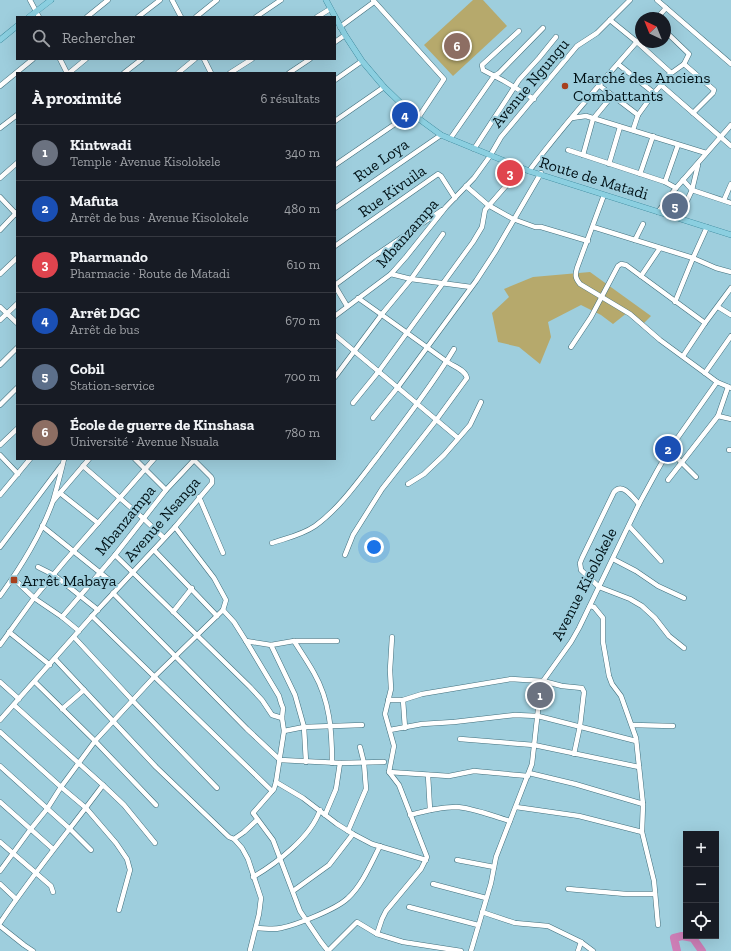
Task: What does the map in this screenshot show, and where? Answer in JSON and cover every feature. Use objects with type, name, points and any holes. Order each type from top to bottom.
[{"type":"main road","points":[[30,16],[50,0]]},
{"type":"main road","name":"Route de Matadi","points":[[326,0],[334,16]]},
{"type":"main road","name":"Route de Matadi","points":[[336,20],[362,61],[384,87],[418,118],[441,135],[529,171],[731,235]]},
{"type":"main road","points":[[0,40],[16,27]]},
{"type":"street","points":[[30,0],[39,16]]},
{"type":"street","points":[[88,16],[108,0]]},
{"type":"street","points":[[139,16],[160,0]]},
{"type":"street","points":[[172,0],[180,16]]},
{"type":"street","points":[[197,16],[217,0]]},
{"type":"street","points":[[257,16],[281,0]]},
{"type":"street","name":"Avenue Ngungu","points":[[490,156],[501,137],[577,46],[597,33],[630,0]]},
{"type":"street","points":[[657,0],[731,64]]},
{"type":"street","points":[[340,27],[374,1],[444,79],[418,118]]},
{"type":"street","points":[[662,12],[666,8]]},
{"type":"street","points":[[319,16],[330,9]]},
{"type":"street","points":[[610,20],[635,40]]},
{"type":"street","points":[[450,139],[494,76],[499,73],[543,28]]},
{"type":"street","points":[[518,31],[482,65],[483,70],[534,99]]},
{"type":"street","points":[[336,41],[345,35]]},
{"type":"street","points":[[474,149],[524,73],[535,63],[556,36]]},
{"type":"street","points":[[633,130],[638,115],[654,93],[670,74],[684,64],[689,54],[671,38]]},
{"type":"street","points":[[529,171],[559,132],[635,44]]},
{"type":"street","points":[[644,48],[668,70],[670,74]]},
{"type":"street","points":[[18,72],[33,60]]},
{"type":"street","points":[[61,60],[67,72]]},
{"type":"street","points":[[69,72],[85,60]]},
{"type":"street","points":[[125,72],[141,60]]},
{"type":"street","points":[[179,72],[195,60]]},
{"type":"street","points":[[205,60],[211,72]]},
{"type":"street","points":[[232,72],[250,60]]},
{"type":"street","points":[[290,72],[308,60]]},
{"type":"street","points":[[336,79],[362,61]]},
{"type":"street","points":[[618,64],[654,93]]},
{"type":"street","points":[[684,64],[714,90],[713,93],[693,113]]},
{"type":"street","points":[[0,86],[16,73]]},
{"type":"street","points":[[662,85],[731,146]]},
{"type":"street","points":[[600,86],[638,115]]},
{"type":"street","points":[[336,120],[384,87]]},
{"type":"street","points":[[583,155],[593,119],[612,96]]},
{"type":"street","points":[[336,164],[411,112]]},
{"type":"street","points":[[0,128],[16,116]]},
{"type":"street","points":[[571,118],[586,116],[706,153]]},
{"type":"street","points":[[658,212],[676,188],[731,125]]},
{"type":"street","points":[[609,164],[620,127]]},
{"type":"street","name":"Rue Loya","points":[[336,207],[441,135]]},
{"type":"street","points":[[640,174],[653,136]]},
{"type":"street","points":[[665,182],[678,144]]},
{"type":"street","points":[[568,150],[665,182],[676,188]]},
{"type":"street","name":"Mbanzampa","points":[[336,315],[391,274],[446,207],[474,178],[490,156]]},
{"type":"street","points":[[679,218],[692,190],[698,163]]},
{"type":"street","points":[[0,178],[16,164]]},
{"type":"street","name":"Rue Kivuila","points":[[336,245],[438,174],[442,176],[455,198]]},
{"type":"street","points":[[372,418],[398,387],[471,287],[495,252],[540,174]]},
{"type":"street","points":[[683,180],[692,190],[731,203]]},
{"type":"street","points":[[724,200],[731,184]]},
{"type":"street","points":[[466,186],[488,206],[513,219],[536,228],[541,228],[588,241]]},
{"type":"street","points":[[353,403],[379,371],[478,235],[482,227],[485,210],[505,187]]},
{"type":"street","points":[[604,195],[575,275],[576,279],[580,284],[630,314],[660,340],[717,382],[729,388],[718,416],[668,480]]},
{"type":"street","points":[[0,197],[16,213]]},
{"type":"street","points":[[336,284],[446,207]]},
{"type":"street","points":[[0,230],[16,215]]},
{"type":"street","points":[[635,240],[643,224]]},
{"type":"street","points":[[593,227],[693,258],[716,268],[731,272]]},
{"type":"street","points":[[675,302],[707,227]]},
{"type":"street","points":[[336,375],[382,314],[411,279],[444,234]]},
{"type":"street","points":[[642,276],[660,248]]},
{"type":"street","points":[[0,274],[16,259]]},
{"type":"street","points":[[571,347],[591,317],[618,266],[621,264],[626,265],[642,276],[705,323]]},
{"type":"street","points":[[391,274],[411,279],[471,287]]},
{"type":"street","points":[[336,287],[347,306]]},
{"type":"street","points":[[683,356],[705,323],[730,290]]},
{"type":"street","points":[[345,555],[353,534],[382,490],[467,378],[463,371],[447,362],[427,346],[358,298]]},
{"type":"street","points":[[0,320],[16,305]]},
{"type":"street","points":[[0,307],[16,322]]},
{"type":"street","points":[[718,307],[731,315]]},
{"type":"street","points":[[336,336],[458,438]]},
{"type":"street","points":[[705,373],[731,336]]},
{"type":"street","points":[[726,344],[731,347]]},
{"type":"street","points":[[0,365],[16,349]]},
{"type":"street","points":[[272,543],[303,533],[325,518],[343,499],[417,404],[447,362],[454,349]]},
{"type":"street","name":"Avenue Kisolokele","points":[[471,951],[502,841],[529,774],[543,681],[571,642],[639,504],[669,450],[717,382]]},
{"type":"street","points":[[0,405],[16,389]]},
{"type":"street","points":[[408,484],[432,468],[470,425],[481,402]]},
{"type":"street","points":[[718,416],[731,419]]},
{"type":"street","points":[[0,445],[16,430]]},
{"type":"street","points":[[669,450],[696,477]]},
{"type":"street","points":[[0,455],[18,474]]},
{"type":"street","points":[[0,495],[29,460]]},
{"type":"street","points":[[53,501],[88,460]]},
{"type":"street","points":[[136,460],[166,490]]},
{"type":"street","points":[[0,645],[34,598],[153,460]]},
{"type":"street","name":"Mbanzampa","points":[[62,617],[115,555],[166,490],[193,460]]},
{"type":"street","name":"Avenue Nsanga","points":[[1,718],[35,682],[118,587],[175,527],[212,483],[212,480],[195,460]]},
{"type":"street","points":[[0,596],[34,544],[53,501],[64,461]]},
{"type":"street","points":[[0,547],[64,461]]},
{"type":"street","points":[[83,466],[164,538]]},
{"type":"street","points":[[639,504],[624,489],[620,487],[617,489],[600,520],[582,558],[580,567],[581,570],[599,587],[630,598],[642,606],[655,618],[669,636],[684,648]]},
{"type":"street","points":[[60,493],[98,523]]},
{"type":"street","points":[[199,497],[223,553]]},
{"type":"street","points":[[42,526],[118,587]]},
{"type":"street","points":[[628,526],[661,561]]},
{"type":"street","points":[[0,870],[47,809],[61,787],[95,741],[174,656],[223,610],[226,600],[214,578],[175,527]]},
{"type":"street","points":[[154,550],[192,588],[217,616]]},
{"type":"street","points":[[115,555],[250,687],[262,700],[272,715],[282,718]]},
{"type":"street","points":[[613,559],[658,586],[684,598]]},
{"type":"street","points":[[38,567],[54,575],[98,610]]},
{"type":"street","points":[[13,578],[34,598],[62,617],[79,631]]},
{"type":"street","points":[[173,612],[192,588]]},
{"type":"street","points":[[113,593],[174,656],[280,760],[332,763],[384,762]]},
{"type":"street","points":[[590,606],[594,607],[603,618],[603,642],[609,676],[612,684],[621,696],[636,740],[643,804],[642,832],[654,881],[658,925]]},
{"type":"street","points":[[223,610],[234,622],[246,640],[279,696],[283,708],[282,718],[284,731],[276,782],[272,791],[254,812],[254,815],[273,840],[300,910],[306,920],[328,951],[357,922],[377,934],[403,942],[462,951]]},
{"type":"street","points":[[92,616],[272,791]]},
{"type":"street","points":[[9,632],[50,665]]},
{"type":"street","points":[[74,637],[217,788]]},
{"type":"street","points":[[377,934],[386,911],[421,869],[426,860],[426,854],[399,785],[389,772],[394,746],[385,714],[390,689],[392,637]]},
{"type":"street","points":[[246,640],[271,645],[294,641],[337,641]]},
{"type":"street","points":[[294,641],[314,673],[328,710],[331,725],[332,763]]},
{"type":"street","points":[[271,645],[295,695],[304,727],[306,762]]},
{"type":"street","points":[[55,659],[156,767],[242,848],[248,859],[261,898],[256,928],[250,950]]},
{"type":"street","points":[[388,700],[403,700],[422,694],[511,679],[543,681],[583,689],[584,692],[580,726],[574,754]]},
{"type":"street","points":[[0,682],[19,699]]},
{"type":"street","points":[[35,682],[95,741],[156,805]]},
{"type":"street","points":[[62,709],[84,690]]},
{"type":"street","points":[[403,700],[405,728]]},
{"type":"street","points":[[14,705],[124,805],[155,843]]},
{"type":"street","points":[[390,730],[422,724],[454,722],[504,715],[538,716],[636,740]]},
{"type":"street","points":[[284,731],[304,727],[362,725]]},
{"type":"street","points":[[632,725],[674,726]]},
{"type":"street","points":[[0,732],[86,808],[116,843],[127,859],[130,876],[119,910]]},
{"type":"street","points":[[460,739],[534,745],[639,767]]},
{"type":"street","points":[[348,831],[366,789],[364,763],[360,747]]},
{"type":"street","points":[[326,815],[336,789],[340,763]]},
{"type":"street","points":[[0,766],[91,850]]},
{"type":"street","points":[[389,772],[449,776],[474,771],[529,774],[575,784],[643,804]]},
{"type":"street","points":[[428,775],[430,810]]},
{"type":"street","points":[[276,782],[320,810],[348,831],[372,844],[426,860]]},
{"type":"street","points":[[33,951],[0,924],[16,899],[36,874],[53,849],[103,785]]},
{"type":"street","points":[[0,802],[53,849]]},
{"type":"street","points":[[516,807],[579,816],[642,832]]},
{"type":"street","points":[[410,815],[430,810],[461,808],[510,821]]},
{"type":"street","points":[[253,877],[267,869],[304,836],[314,824],[320,810]]},
{"type":"street","points":[[234,839],[258,820]]},
{"type":"street","points":[[293,891],[329,865],[353,834]]},
{"type":"street","points":[[0,842],[51,886],[53,892]]},
{"type":"street","points":[[256,928],[279,929],[306,920],[347,899],[362,880],[380,846]]},
{"type":"street","points":[[457,860],[494,867]]},
{"type":"street","points":[[0,884],[16,899]]},
{"type":"street","points":[[433,884],[486,898]]},
{"type":"street","points":[[568,889],[626,894],[655,894]]},
{"type":"street","points":[[409,907],[478,925]]},
{"type":"street","points":[[482,912],[515,922],[548,926],[581,942],[593,951]]},
{"type":"street","points":[[578,951],[581,942]]},
{"type":"shaded area","points":[[473,0],[483,0],[507,26],[453,76],[424,45]]},
{"type":"shaded area","points":[[590,272],[651,316],[643,324],[628,312],[613,324],[601,315],[581,305],[548,322],[551,337],[540,364],[519,347],[498,342],[492,313],[509,297],[504,289],[533,277]]},
{"type":"waterway","points":[[677,951],[674,938],[682,936],[693,938],[702,951]]},
{"type":"place","name":"École de guerre de Kinshasa","points":[[457,46]]},
{"type":"place","name":"Marché des Anciens Combattants","points":[[565,86]]},
{"type":"place","name":"Arrêt DGC","points":[[405,115]]},
{"type":"place","name":"Pharmando","points":[[510,173]]},
{"type":"place","name":"Cobil","points":[[675,206]]},
{"type":"place","name":"Mafuta","points":[[668,449]]},
{"type":"place","name":"Arrêt Mabaya","points":[[14,580]]},
{"type":"place","name":"Kintwadi","points":[[540,695]]}]
